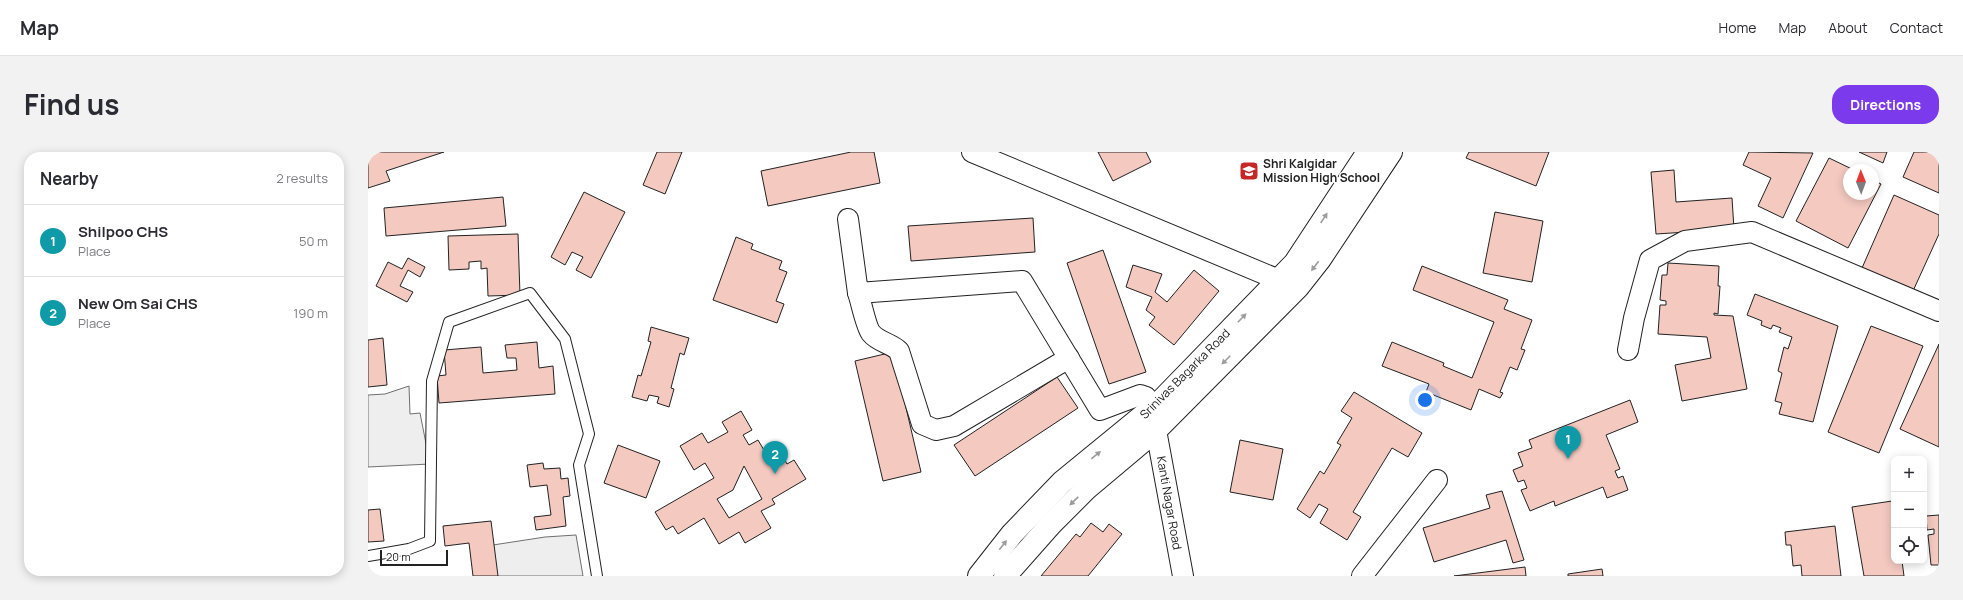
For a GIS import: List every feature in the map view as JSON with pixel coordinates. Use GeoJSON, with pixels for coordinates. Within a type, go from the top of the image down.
{"type":"FeatureCollection","features":[{"type":"Feature","properties":{"kind":"street"},"geometry":{"type":"LineString","coordinates":[[972,152],[1279,280]]}},
{"type":"Feature","properties":{"kind":"street","name":"Srinivas Bagarka Road"},"geometry":{"type":"LineString","coordinates":[[979,576],[1012,534],[1062,482],[1153,407],[1295,263],[1368,152]]}},
{"type":"Feature","properties":{"kind":"street","name":"Srinivas Bagarka Road"},"geometry":{"type":"LineString","coordinates":[[1005,576],[1051,524],[1087,488],[1156,430],[1298,287],[1320,259],[1391,152]]}},
{"type":"Feature","properties":{"kind":"street"},"geometry":{"type":"LineString","coordinates":[[848,219],[858,293],[870,332],[884,343],[895,347],[899,352],[922,424],[936,430],[954,426],[1069,358]]}},
{"type":"Feature","properties":{"kind":"street"},"geometry":{"type":"LineString","coordinates":[[1628,350],[1634,318],[1650,260],[1685,241],[1752,232],[1939,311]]}},
{"type":"Feature","properties":{"kind":"street"},"geometry":{"type":"LineString","coordinates":[[858,293],[1022,281],[1100,410],[1140,395],[1146,397],[1153,407]]}},
{"type":"Feature","properties":{"kind":"street","name":"Kanti Nagar Road"},"geometry":{"type":"LineString","coordinates":[[1156,430],[1183,576]]}},
{"type":"Feature","properties":{"kind":"street"},"geometry":{"type":"LineString","coordinates":[[1362,576],[1437,480]]}},
{"type":"Feature","properties":{"kind":"lane"},"geometry":{"type":"LineString","coordinates":[[368,556],[409,549],[430,541],[432,381],[450,322],[530,293],[565,339],[589,434],[579,465],[597,576]]}},
{"type":"Feature","properties":{"kind":"shaded area"},"geometry":{"type":"Polygon","coordinates":[[[409,386],[410,414],[420,413],[430,464],[368,467],[368,395],[385,394],[409,386]]]}},
{"type":"Feature","properties":{"kind":"shaded area"},"geometry":{"type":"Polygon","coordinates":[[[576,535],[583,576],[492,576],[493,545],[545,537],[576,535]]]}},
{"type":"Feature","properties":{"kind":"building"},"geometry":{"type":"Polygon","coordinates":[[[444,152],[386,171],[390,181],[368,188],[368,153],[444,152]]]}},
{"type":"Feature","properties":{"kind":"building"},"geometry":{"type":"Polygon","coordinates":[[[657,152],[682,152],[665,194],[643,185],[657,152]]]}},
{"type":"Feature","properties":{"kind":"building"},"geometry":{"type":"Polygon","coordinates":[[[851,152],[874,152],[880,183],[768,206],[761,171],[851,152]]]}},
{"type":"Feature","properties":{"kind":"building"},"geometry":{"type":"Polygon","coordinates":[[[1098,152],[1146,152],[1151,162],[1113,181],[1098,152]]]}},
{"type":"Feature","properties":{"kind":"building"},"geometry":{"type":"Polygon","coordinates":[[[1469,152],[1549,152],[1536,186],[1466,158],[1469,152]]]}},
{"type":"Feature","properties":{"kind":"building"},"geometry":{"type":"Polygon","coordinates":[[[1749,152],[1813,153],[1783,218],[1758,206],[1771,178],[1743,165],[1749,152]]]}},
{"type":"Feature","properties":{"kind":"building"},"geometry":{"type":"Polygon","coordinates":[[[1859,152],[1887,152],[1883,163],[1859,152]]]}},
{"type":"Feature","properties":{"kind":"building"},"geometry":{"type":"Polygon","coordinates":[[[1914,152],[1939,152],[1939,193],[1903,177],[1914,152]]]}},
{"type":"Feature","properties":{"kind":"building"},"geometry":{"type":"Polygon","coordinates":[[[1829,158],[1843,165],[1843,200],[1873,200],[1848,248],[1796,221],[1829,158]]]}},
{"type":"Feature","properties":{"kind":"building"},"geometry":{"type":"Polygon","coordinates":[[[1674,170],[1676,202],[1732,198],[1734,229],[1656,234],[1651,172],[1674,170]]]}},
{"type":"Feature","properties":{"kind":"building"},"geometry":{"type":"Polygon","coordinates":[[[584,192],[625,212],[591,278],[576,270],[583,257],[572,252],[565,265],[551,257],[584,192]]]}},
{"type":"Feature","properties":{"kind":"building"},"geometry":{"type":"Polygon","coordinates":[[[1894,195],[1939,215],[1939,234],[1913,291],[1862,268],[1894,195]]]}},
{"type":"Feature","properties":{"kind":"building"},"geometry":{"type":"Polygon","coordinates":[[[503,197],[506,226],[386,236],[384,208],[503,197]]]}},
{"type":"Feature","properties":{"kind":"building"},"geometry":{"type":"Polygon","coordinates":[[[1495,212],[1543,221],[1532,282],[1483,273],[1495,212]]]}},
{"type":"Feature","properties":{"kind":"building"},"geometry":{"type":"Polygon","coordinates":[[[1033,218],[1035,252],[911,261],[908,226],[1033,218]]]}},
{"type":"Feature","properties":{"kind":"building"},"geometry":{"type":"Polygon","coordinates":[[[518,234],[520,295],[488,296],[487,268],[481,269],[481,261],[469,262],[469,269],[449,270],[448,236],[518,234]]]}},
{"type":"Feature","properties":{"kind":"building"},"geometry":{"type":"Polygon","coordinates":[[[736,237],[753,244],[751,249],[782,261],[779,269],[787,272],[776,301],[784,304],[777,323],[713,300],[736,237]]]}},
{"type":"Feature","properties":{"kind":"building"},"geometry":{"type":"Polygon","coordinates":[[[1103,250],[1146,372],[1109,384],[1067,263],[1103,250]]]}},
{"type":"Feature","properties":{"kind":"building"},"geometry":{"type":"Polygon","coordinates":[[[408,258],[425,267],[420,277],[408,270],[400,286],[413,292],[407,302],[376,286],[388,262],[402,269],[408,258]]]}},
{"type":"Feature","properties":{"kind":"building"},"geometry":{"type":"Polygon","coordinates":[[[1668,263],[1719,266],[1718,286],[1720,286],[1718,314],[1714,313],[1714,315],[1733,316],[1747,389],[1682,401],[1675,365],[1711,358],[1707,337],[1658,334],[1660,305],[1666,305],[1666,301],[1660,300],[1662,275],[1667,275],[1668,263]]]}},
{"type":"Feature","properties":{"kind":"building"},"geometry":{"type":"Polygon","coordinates":[[[1133,265],[1162,274],[1155,292],[1167,302],[1194,270],[1219,291],[1174,345],[1149,325],[1155,317],[1146,310],[1152,297],[1126,287],[1133,265]]]}},
{"type":"Feature","properties":{"kind":"building"},"geometry":{"type":"Polygon","coordinates":[[[1422,266],[1508,300],[1504,309],[1532,320],[1521,349],[1525,350],[1517,370],[1510,367],[1500,392],[1503,393],[1500,398],[1479,389],[1471,410],[1426,392],[1429,384],[1382,366],[1392,342],[1444,363],[1443,366],[1472,378],[1494,322],[1413,290],[1422,266]]]}},
{"type":"Feature","properties":{"kind":"building"},"geometry":{"type":"Polygon","coordinates":[[[1755,294],[1838,326],[1813,422],[1779,414],[1782,403],[1775,401],[1782,373],[1778,371],[1784,347],[1788,349],[1792,337],[1779,332],[1781,328],[1773,325],[1771,329],[1761,325],[1762,321],[1747,315],[1755,294]]]}},
{"type":"Feature","properties":{"kind":"building"},"geometry":{"type":"Polygon","coordinates":[[[1871,326],[1923,346],[1879,453],[1828,432],[1871,326]]]}},
{"type":"Feature","properties":{"kind":"building"},"geometry":{"type":"Polygon","coordinates":[[[651,327],[689,338],[684,355],[680,353],[671,388],[674,389],[669,407],[657,403],[659,397],[649,395],[647,401],[632,397],[638,375],[641,376],[651,342],[648,341],[651,327]]]}},
{"type":"Feature","properties":{"kind":"building"},"geometry":{"type":"Polygon","coordinates":[[[383,338],[387,385],[368,387],[368,340],[383,338]]]}},
{"type":"Feature","properties":{"kind":"building"},"geometry":{"type":"Polygon","coordinates":[[[537,342],[539,368],[553,366],[555,394],[439,403],[437,376],[446,375],[444,350],[481,347],[483,373],[517,370],[516,358],[507,358],[505,345],[537,342]]]}},
{"type":"Feature","properties":{"kind":"building"},"geometry":{"type":"Polygon","coordinates":[[[1939,344],[1939,447],[1900,429],[1939,344]]]}},
{"type":"Feature","properties":{"kind":"building"},"geometry":{"type":"Polygon","coordinates":[[[893,352],[921,472],[883,481],[855,361],[893,352]]]}},
{"type":"Feature","properties":{"kind":"building"},"geometry":{"type":"Polygon","coordinates":[[[1057,377],[1078,408],[975,476],[954,445],[1057,377]]]}},
{"type":"Feature","properties":{"kind":"building"},"geometry":{"type":"Polygon","coordinates":[[[1354,392],[1422,433],[1408,457],[1392,448],[1353,512],[1361,517],[1347,540],[1320,523],[1328,509],[1319,504],[1310,518],[1297,509],[1320,471],[1324,474],[1341,445],[1337,443],[1352,418],[1341,411],[1354,392]]]}},
{"type":"Feature","properties":{"kind":"building"},"geometry":{"type":"Polygon","coordinates":[[[1630,400],[1638,422],[1606,435],[1620,469],[1615,471],[1618,478],[1623,476],[1628,490],[1607,498],[1603,487],[1555,506],[1554,501],[1530,511],[1521,490],[1527,488],[1524,480],[1518,482],[1513,470],[1523,466],[1518,453],[1532,448],[1529,440],[1630,400]]]}},
{"type":"Feature","properties":{"kind":"building"},"geometry":{"type":"Polygon","coordinates":[[[741,411],[752,430],[743,435],[749,445],[758,440],[771,462],[782,455],[787,464],[794,460],[806,479],[772,499],[775,504],[761,511],[771,528],[745,543],[739,532],[719,544],[704,518],[678,534],[673,526],[666,530],[655,512],[714,478],[705,463],[694,470],[680,446],[702,433],[708,443],[728,432],[722,422],[741,411]],[[744,466],[733,490],[717,499],[729,518],[762,499],[744,466]]]}},
{"type":"Feature","properties":{"kind":"building"},"geometry":{"type":"Polygon","coordinates":[[[1240,440],[1283,449],[1273,500],[1230,492],[1240,440]]]}},
{"type":"Feature","properties":{"kind":"building"},"geometry":{"type":"Polygon","coordinates":[[[618,445],[660,461],[646,498],[604,483],[618,445]]]}},
{"type":"Feature","properties":{"kind":"building"},"geometry":{"type":"Polygon","coordinates":[[[543,463],[544,469],[560,468],[561,479],[568,478],[570,496],[563,497],[566,526],[536,530],[534,517],[551,515],[547,485],[530,487],[527,465],[543,463]]]}},
{"type":"Feature","properties":{"kind":"building"},"geometry":{"type":"Polygon","coordinates":[[[1502,491],[1524,560],[1513,563],[1506,540],[1434,562],[1423,528],[1490,508],[1486,495],[1502,491]]]}},
{"type":"Feature","properties":{"kind":"building"},"geometry":{"type":"Polygon","coordinates":[[[1891,501],[1891,564],[1902,564],[1904,576],[1864,576],[1852,507],[1891,501]]]}},
{"type":"Feature","properties":{"kind":"building"},"geometry":{"type":"Polygon","coordinates":[[[380,509],[384,541],[368,542],[368,510],[380,509]]]}},
{"type":"Feature","properties":{"kind":"building"},"geometry":{"type":"Polygon","coordinates":[[[1939,515],[1939,565],[1931,565],[1928,535],[1934,534],[1934,529],[1927,530],[1927,516],[1939,515]]]}},
{"type":"Feature","properties":{"kind":"building"},"geometry":{"type":"Polygon","coordinates":[[[491,521],[498,576],[473,576],[469,543],[445,546],[443,526],[491,521]]]}},
{"type":"Feature","properties":{"kind":"building"},"geometry":{"type":"Polygon","coordinates":[[[1091,523],[1103,532],[1109,524],[1122,534],[1088,576],[1041,576],[1076,534],[1080,537],[1091,523]]]}},
{"type":"Feature","properties":{"kind":"building"},"geometry":{"type":"Polygon","coordinates":[[[1835,526],[1841,576],[1802,576],[1801,565],[1793,566],[1791,545],[1786,545],[1785,532],[1835,526]]]}},
{"type":"Feature","properties":{"kind":"building"},"geometry":{"type":"Polygon","coordinates":[[[1525,567],[1526,576],[1454,576],[1525,567]]]}},
{"type":"Feature","properties":{"kind":"building"},"geometry":{"type":"Polygon","coordinates":[[[1602,569],[1603,576],[1568,576],[1568,574],[1602,569]]]}},
{"type":"Feature","properties":{"kind":"place","name":"Shri Kalgidar Mission High School"},"geometry":{"type":"Point","coordinates":[1249,171]}},
{"type":"Feature","properties":{"kind":"place","name":"Shilpoo CHS"},"geometry":{"type":"Point","coordinates":[1568,459]}},
{"type":"Feature","properties":{"kind":"place","name":"New Om Sai CHS"},"geometry":{"type":"Point","coordinates":[775,474]}}]}
